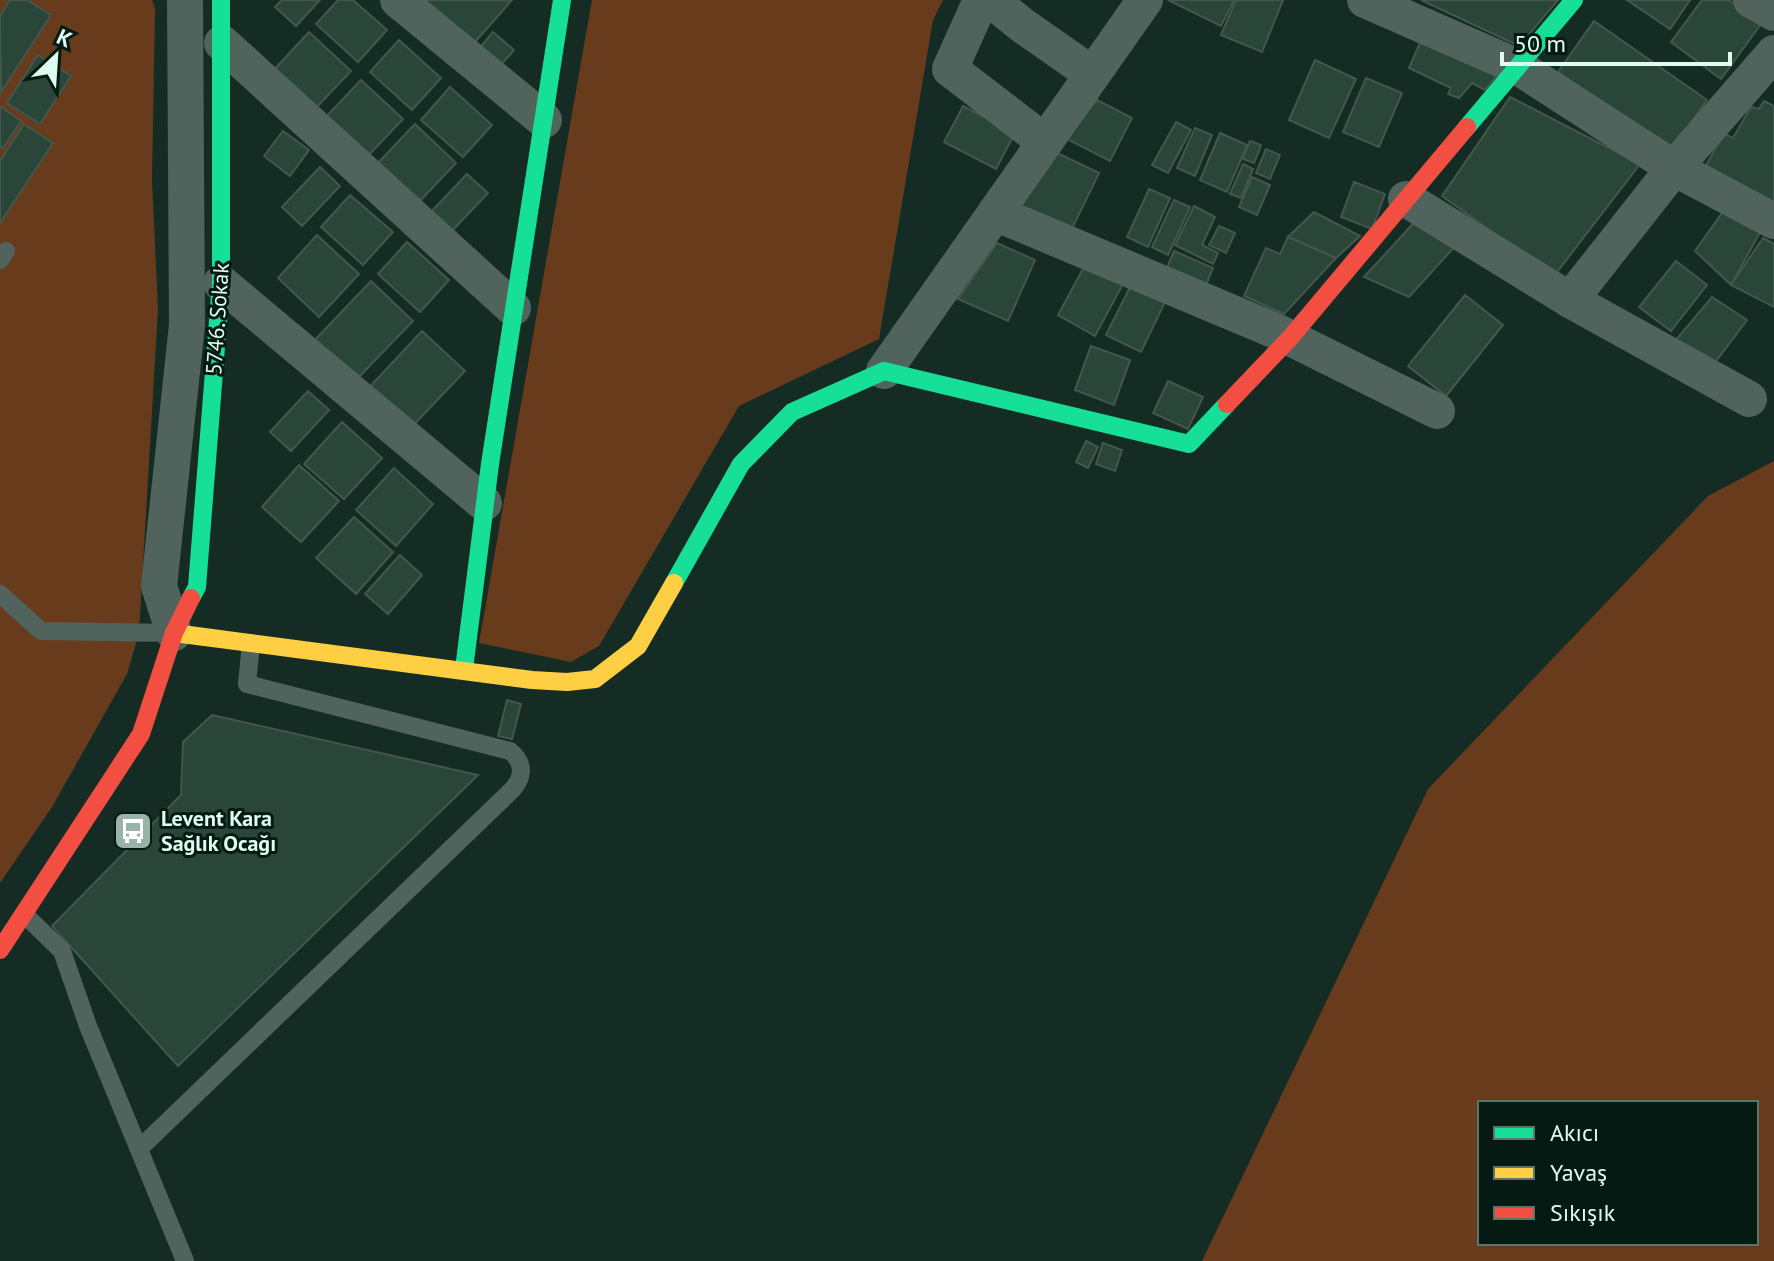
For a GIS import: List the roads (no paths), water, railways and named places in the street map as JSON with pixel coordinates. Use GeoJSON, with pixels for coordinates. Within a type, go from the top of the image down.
{"type":"FeatureCollection","features":[{"type":"Feature","properties":{"kind":"street","name":"5746. Sokak"},"geometry":{"type":"LineString","coordinates":[[174,633],[159,586],[187,325],[185,0]]}},
{"type":"Feature","properties":{"kind":"street","name":"5746. Sokak"},"geometry":{"type":"LineString","coordinates":[[0,950],[141,734],[174,633],[197,587],[221,283],[221,0]]}},
{"type":"Feature","properties":{"kind":"street"},"geometry":{"type":"LineString","coordinates":[[398,0],[544,120]]}},
{"type":"Feature","properties":{"kind":"street"},"geometry":{"type":"LineString","coordinates":[[464,669],[484,503],[562,0]]}},
{"type":"Feature","properties":{"kind":"street"},"geometry":{"type":"LineString","coordinates":[[981,0],[950,69],[1045,142]]}},
{"type":"Feature","properties":{"kind":"street"},"geometry":{"type":"LineString","coordinates":[[991,0],[1092,74]]}},
{"type":"Feature","properties":{"kind":"street"},"geometry":{"type":"LineString","coordinates":[[174,633],[532,680],[567,682],[595,679],[638,646],[741,464],[792,412],[884,371],[1145,0]]}},
{"type":"Feature","properties":{"kind":"street"},"geometry":{"type":"LineString","coordinates":[[1365,0],[1518,67],[1674,168],[1774,221]]}},
{"type":"Feature","properties":{"kind":"street"},"geometry":{"type":"LineString","coordinates":[[884,371],[1189,444],[1290,338],[1574,0]]}},
{"type":"Feature","properties":{"kind":"street"},"geometry":{"type":"LineString","coordinates":[[1751,0],[1774,13]]}},
{"type":"Feature","properties":{"kind":"street"},"geometry":{"type":"LineString","coordinates":[[222,43],[513,308]]}},
{"type":"Feature","properties":{"kind":"street"},"geometry":{"type":"LineString","coordinates":[[1570,300],[1674,168],[1774,53]]}},
{"type":"Feature","properties":{"kind":"street"},"geometry":{"type":"LineString","coordinates":[[1406,199],[1570,300],[1749,399]]}},
{"type":"Feature","properties":{"kind":"street"},"geometry":{"type":"LineString","coordinates":[[995,213],[1290,338],[1437,411]]}},
{"type":"Feature","properties":{"kind":"street"},"geometry":{"type":"LineString","coordinates":[[221,283],[484,503]]}},
{"type":"Feature","properties":{"kind":"lane"},"geometry":{"type":"LineString","coordinates":[[0,594],[41,631],[174,633]]}},
{"type":"Feature","properties":{"kind":"lane"},"geometry":{"type":"LineString","coordinates":[[139,1149],[513,789],[522,773],[517,757],[510,751],[247,684],[251,643]]}},
{"type":"Feature","properties":{"kind":"lane"},"geometry":{"type":"LineString","coordinates":[[24,914],[62,951],[88,1026],[185,1261]]}},
{"type":"Feature","properties":{"kind":"place","name":"Levent Kara Sağlık Ocağı"},"geometry":{"type":"Point","coordinates":[133,831]}}]}
